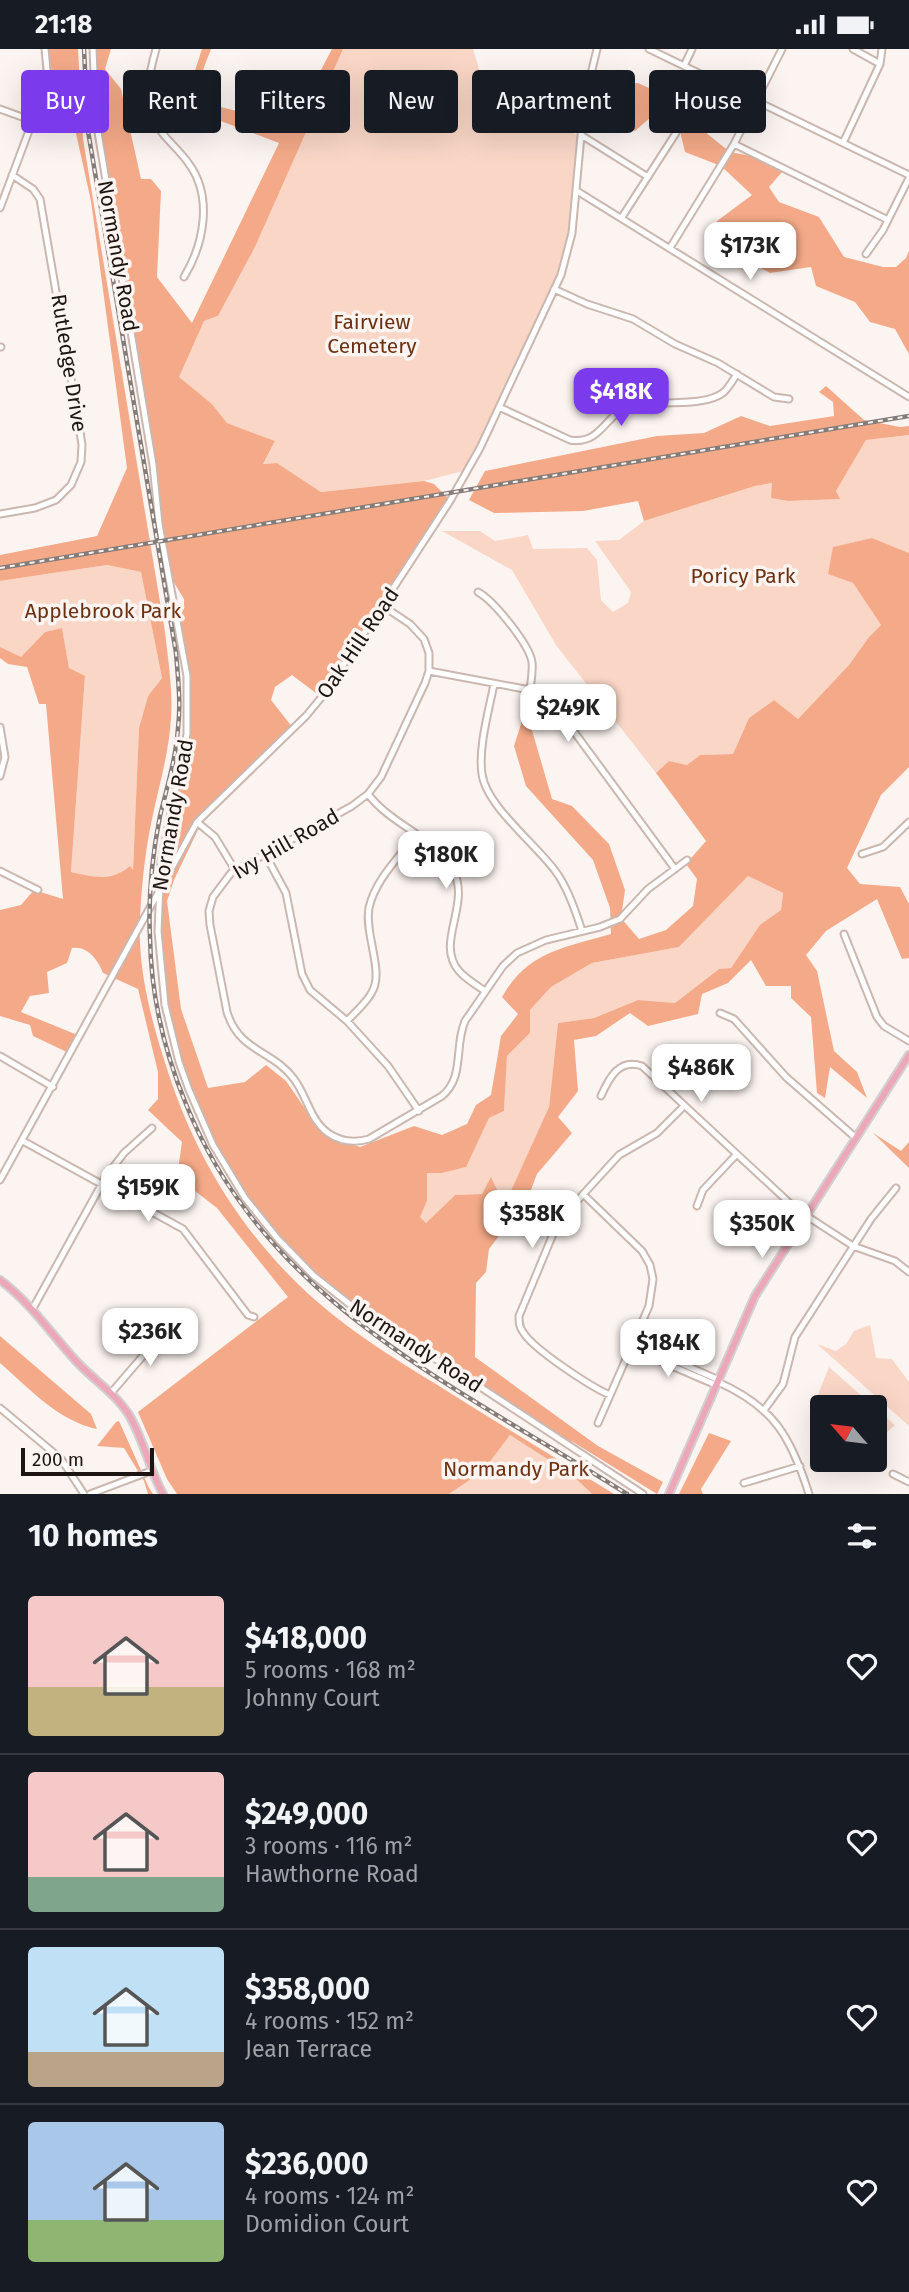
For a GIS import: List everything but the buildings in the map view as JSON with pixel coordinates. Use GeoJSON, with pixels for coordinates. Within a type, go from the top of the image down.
{"type":"FeatureCollection","features":[{"type":"Feature","properties":{"kind":"main road"},"geometry":{"type":"LineString","coordinates":[[669,1494],[755,1296],[909,1055]]}},
{"type":"Feature","properties":{"kind":"main road"},"geometry":{"type":"LineString","coordinates":[[0,1280],[32,1310],[77,1362],[111,1393],[132,1421],[163,1494]]}},
{"type":"Feature","properties":{"kind":"street"},"geometry":{"type":"LineString","coordinates":[[44,49],[47,70]]}},
{"type":"Feature","properties":{"kind":"street","name":"Normandy Road"},"geometry":{"type":"LineString","coordinates":[[93,49],[95,110],[103,169],[153,465],[159,524],[187,676],[187,734],[165,836],[159,893],[161,975],[165,1005],[179,1062],[200,1117],[229,1173],[264,1223],[302,1264],[367,1318],[459,1373],[643,1494]]}},
{"type":"Feature","properties":{"kind":"street"},"geometry":{"type":"LineString","coordinates":[[156,49],[147,86],[152,114],[167,141],[193,171],[200,185],[204,207],[197,250],[184,277]]}},
{"type":"Feature","properties":{"kind":"street","name":"Oak Hill Road"},"geometry":{"type":"LineString","coordinates":[[0,1180],[197,822],[315,705],[435,527],[480,448],[554,289],[570,246],[587,86],[597,49]]}},
{"type":"Feature","properties":{"kind":"street"},"geometry":{"type":"LineString","coordinates":[[649,49],[694,70]]}},
{"type":"Feature","properties":{"kind":"street"},"geometry":{"type":"LineString","coordinates":[[684,65],[692,49]]}},
{"type":"Feature","properties":{"kind":"street"},"geometry":{"type":"LineString","coordinates":[[766,81],[782,49]]}},
{"type":"Feature","properties":{"kind":"street"},"geometry":{"type":"LineString","coordinates":[[853,49],[880,64]]}},
{"type":"Feature","properties":{"kind":"street"},"geometry":{"type":"LineString","coordinates":[[843,143],[880,64],[882,49]]}},
{"type":"Feature","properties":{"kind":"street"},"geometry":{"type":"LineString","coordinates":[[766,106],[909,176],[888,220],[866,254]]}},
{"type":"Feature","properties":{"kind":"street"},"geometry":{"type":"LineString","coordinates":[[0,109],[21,117]]}},
{"type":"Feature","properties":{"kind":"street"},"geometry":{"type":"LineString","coordinates":[[0,207],[28,133]]}},
{"type":"Feature","properties":{"kind":"street"},"geometry":{"type":"LineString","coordinates":[[622,217],[675,133]]}},
{"type":"Feature","properties":{"kind":"street"},"geometry":{"type":"LineString","coordinates":[[670,248],[740,133]]}},
{"type":"Feature","properties":{"kind":"street"},"geometry":{"type":"LineString","coordinates":[[581,135],[648,177]]}},
{"type":"Feature","properties":{"kind":"street"},"geometry":{"type":"LineString","coordinates":[[734,144],[888,220]]}},
{"type":"Feature","properties":{"kind":"street","name":"Rutledge Drive"},"geometry":{"type":"LineString","coordinates":[[0,513],[56,500],[75,480],[82,454],[40,199],[33,189],[12,175]]}},
{"type":"Feature","properties":{"kind":"street"},"geometry":{"type":"LineString","coordinates":[[577,191],[909,397]]}},
{"type":"Feature","properties":{"kind":"street"},"geometry":{"type":"LineString","coordinates":[[554,289],[587,304],[633,319],[675,344],[718,363],[774,397],[789,399]]}},
{"type":"Feature","properties":{"kind":"street"},"geometry":{"type":"LineString","coordinates":[[499,407],[570,440],[580,441],[596,435],[626,406],[671,404],[715,397],[724,392],[737,374]]}},
{"type":"Feature","properties":{"kind":"street"},"geometry":{"type":"LineString","coordinates":[[478,592],[492,602],[529,654],[532,668],[530,690]]}},
{"type":"Feature","properties":{"kind":"street"},"geometry":{"type":"LineString","coordinates":[[383,606],[410,624],[424,639],[429,653],[429,671],[530,690],[544,694],[554,703],[675,869]]}},
{"type":"Feature","properties":{"kind":"street","name":"Ivy Hill Road"},"geometry":{"type":"LineString","coordinates":[[429,671],[384,771],[368,794],[352,806],[235,870],[216,891],[210,905],[209,918],[227,1012],[239,1036],[290,1074],[318,1124],[337,1138],[358,1142],[369,1139],[442,1096],[453,1085],[458,1070],[462,1028],[503,966],[527,947],[620,919],[648,889],[687,860]]}},
{"type":"Feature","properties":{"kind":"street"},"geometry":{"type":"LineString","coordinates":[[494,684],[481,757],[485,786],[493,800],[556,872],[582,931]]}},
{"type":"Feature","properties":{"kind":"street"},"geometry":{"type":"LineString","coordinates":[[0,727],[5,757],[0,776]]}},
{"type":"Feature","properties":{"kind":"street"},"geometry":{"type":"LineString","coordinates":[[368,794],[391,817],[443,856],[455,873],[460,897],[451,938],[452,958],[461,973],[485,991]]}},
{"type":"Feature","properties":{"kind":"street"},"geometry":{"type":"LineString","coordinates":[[197,822],[215,837],[235,870]]}},
{"type":"Feature","properties":{"kind":"street"},"geometry":{"type":"LineString","coordinates":[[862,854],[883,847],[909,822]]}},
{"type":"Feature","properties":{"kind":"street"},"geometry":{"type":"LineString","coordinates":[[346,1021],[371,996],[376,986],[377,974],[368,917],[374,893],[416,835]]}},
{"type":"Feature","properties":{"kind":"street"},"geometry":{"type":"LineString","coordinates":[[265,854],[286,894],[305,981],[315,996],[346,1021],[397,1076],[419,1111]]}},
{"type":"Feature","properties":{"kind":"street"},"geometry":{"type":"LineString","coordinates":[[0,871],[38,890]]}},
{"type":"Feature","properties":{"kind":"street"},"geometry":{"type":"LineString","coordinates":[[844,934],[877,1017],[884,1026],[909,1041]]}},
{"type":"Feature","properties":{"kind":"street"},"geometry":{"type":"LineString","coordinates":[[720,1013],[734,1019],[786,1077],[856,1138]]}},
{"type":"Feature","properties":{"kind":"street"},"geometry":{"type":"LineString","coordinates":[[0,1056],[53,1087]]}},
{"type":"Feature","properties":{"kind":"street"},"geometry":{"type":"LineString","coordinates":[[601,1095],[618,1068],[634,1064],[645,1069],[736,1155],[806,1216],[853,1246],[891,1259],[909,1272]]}},
{"type":"Feature","properties":{"kind":"street"},"geometry":{"type":"LineString","coordinates":[[610,1395],[590,1386],[527,1338],[519,1323],[521,1309],[556,1227],[619,1155],[657,1133],[684,1106]]}},
{"type":"Feature","properties":{"kind":"street"},"geometry":{"type":"LineString","coordinates":[[32,1310],[102,1184],[124,1153],[152,1128]]}},
{"type":"Feature","properties":{"kind":"street"},"geometry":{"type":"LineString","coordinates":[[23,1141],[183,1229],[248,1315],[254,1317]]}},
{"type":"Feature","properties":{"kind":"street"},"geometry":{"type":"LineString","coordinates":[[697,1206],[703,1190],[736,1155]]}},
{"type":"Feature","properties":{"kind":"street"},"geometry":{"type":"LineString","coordinates":[[764,1410],[783,1384],[795,1337],[876,1212],[896,1188]]}},
{"type":"Feature","properties":{"kind":"street"},"geometry":{"type":"LineString","coordinates":[[583,1194],[638,1245],[650,1265],[653,1282],[652,1296],[598,1423]]}},
{"type":"Feature","properties":{"kind":"street"},"geometry":{"type":"LineString","coordinates":[[111,1393],[154,1343],[158,1328]]}},
{"type":"Feature","properties":{"kind":"street"},"geometry":{"type":"LineString","coordinates":[[632,1345],[718,1382],[746,1396],[764,1410],[786,1436],[809,1494]]}},
{"type":"Feature","properties":{"kind":"street"},"geometry":{"type":"LineString","coordinates":[[0,1408],[61,1459],[84,1494]]}},
{"type":"Feature","properties":{"kind":"street"},"geometry":{"type":"LineString","coordinates":[[744,1483],[800,1466]]}},
{"type":"Feature","properties":{"kind":"street"},"geometry":{"type":"LineString","coordinates":[[90,1494],[151,1471]]}},
{"type":"Feature","properties":{"kind":"street"},"geometry":{"type":"LineString","coordinates":[[893,1474],[909,1482]]}},
{"type":"Feature","properties":{"kind":"green space","name":"Fairview Cemetery"},"geometry":{"type":"Polygon","coordinates":[[[343,49],[473,49],[479,70],[472,70],[472,133],[574,133],[580,137],[571,244],[467,470],[424,481],[321,492],[277,463],[263,464],[275,441],[227,423],[212,404],[178,377],[204,321],[218,316],[255,247],[306,133],[350,133],[350,70],[334,70],[343,49]]]}},
{"type":"Feature","properties":{"kind":"green space","name":"Poricy Park"},"geometry":{"type":"Polygon","coordinates":[[[909,435],[909,553],[872,538],[834,547],[828,574],[853,583],[881,625],[849,665],[798,719],[774,700],[749,718],[733,754],[700,755],[687,765],[669,761],[656,773],[556,645],[512,570],[442,531],[480,531],[495,541],[528,535],[533,549],[587,548],[597,560],[601,600],[613,612],[628,603],[631,592],[595,541],[619,540],[644,521],[755,486],[773,483],[772,498],[788,501],[839,499],[836,491],[866,440],[909,435]]]}},
{"type":"Feature","properties":{"kind":"green space","name":"Applebrook Park"},"geometry":{"type":"Polygon","coordinates":[[[107,565],[141,572],[162,678],[148,696],[139,728],[133,871],[96,878],[71,872],[85,677],[69,668],[62,628],[45,632],[21,658],[0,647],[0,581],[107,565]]]}},
{"type":"Feature","properties":{"kind":"green space"},"geometry":{"type":"Polygon","coordinates":[[[748,876],[783,893],[781,910],[760,926],[731,968],[719,969],[675,1003],[638,1000],[594,1018],[558,1023],[549,1107],[510,1194],[499,1194],[491,1178],[482,1194],[455,1195],[426,1223],[420,1217],[427,1201],[427,1172],[442,1173],[465,1167],[489,1118],[504,1111],[507,1056],[530,1033],[530,1010],[551,987],[592,963],[679,947],[748,876]]]}},
{"type":"Feature","properties":{"kind":"green space"},"geometry":{"type":"Polygon","coordinates":[[[870,1325],[876,1358],[892,1359],[909,1382],[909,1426],[887,1406],[887,1395],[874,1395],[817,1344],[836,1351],[846,1344],[854,1331],[870,1325]]]}},
{"type":"Feature","properties":{"kind":"green space"},"geometry":{"type":"Polygon","coordinates":[[[829,1367],[860,1395],[818,1395],[829,1367]]]}},
{"type":"Feature","properties":{"kind":"green space"},"geometry":{"type":"Polygon","coordinates":[[[887,1418],[895,1425],[887,1432],[887,1418]]]}},
{"type":"Feature","properties":{"kind":"green space","name":"Normandy Park"},"geometry":{"type":"Polygon","coordinates":[[[510,1435],[572,1475],[592,1494],[449,1494],[483,1471],[510,1435]]]}},
{"type":"Feature","properties":{"kind":"shaded area"},"geometry":{"type":"Polygon","coordinates":[[[48,49],[78,49],[79,70],[52,70],[48,49]]]}},
{"type":"Feature","properties":{"kind":"shaded area"},"geometry":{"type":"Polygon","coordinates":[[[95,49],[111,49],[105,69],[96,70],[95,49]]]}},
{"type":"Feature","properties":{"kind":"shaded area"},"geometry":{"type":"Polygon","coordinates":[[[202,49],[211,49],[204,70],[195,70],[202,49]]]}},
{"type":"Feature","properties":{"kind":"shaded area"},"geometry":{"type":"Polygon","coordinates":[[[332,49],[343,49],[334,70],[321,70],[332,49]]]}},
{"type":"Feature","properties":{"kind":"shaded area"},"geometry":{"type":"Polygon","coordinates":[[[109,74],[121,89],[123,133],[131,133],[141,179],[151,179],[161,191],[157,277],[192,323],[279,143],[252,133],[306,133],[255,247],[218,316],[204,321],[179,377],[212,404],[227,423],[275,441],[263,464],[277,463],[321,492],[424,481],[434,484],[450,500],[321,697],[292,675],[275,687],[271,700],[293,728],[207,811],[174,880],[167,901],[181,1009],[208,1088],[245,1082],[266,1065],[286,1081],[322,1133],[360,1147],[414,1126],[442,1135],[467,1124],[476,1105],[491,1095],[501,1036],[518,1014],[502,997],[512,982],[523,970],[549,953],[611,934],[610,908],[593,860],[526,786],[514,746],[522,721],[529,720],[552,799],[572,806],[609,844],[625,890],[621,918],[639,939],[666,930],[693,906],[697,879],[686,864],[706,841],[656,773],[669,761],[687,765],[700,755],[733,754],[749,718],[774,700],[798,719],[849,665],[881,625],[853,583],[828,574],[833,547],[872,538],[909,553],[909,767],[881,795],[847,868],[860,884],[900,887],[909,904],[909,958],[902,959],[877,899],[826,931],[806,955],[817,971],[834,1051],[857,1072],[867,1098],[830,1067],[825,1098],[817,1093],[811,1017],[791,998],[791,986],[766,986],[751,960],[728,983],[702,994],[698,1014],[648,1026],[630,1013],[596,1036],[574,1040],[578,1091],[558,1117],[572,1133],[537,1174],[517,1226],[505,1228],[489,1249],[486,1272],[476,1283],[475,1357],[598,1446],[663,1482],[657,1494],[564,1439],[352,1304],[301,1259],[266,1219],[234,1175],[208,1129],[187,1080],[171,1029],[162,976],[159,922],[161,886],[185,759],[190,716],[189,683],[180,617],[184,599],[173,581],[162,527],[100,133],[109,133],[109,74]],[[748,876],[679,947],[592,963],[551,987],[530,1010],[530,1033],[507,1056],[504,1111],[489,1118],[466,1167],[442,1173],[427,1173],[427,1201],[420,1217],[426,1223],[455,1195],[482,1194],[491,1177],[499,1194],[510,1193],[549,1107],[558,1023],[594,1018],[638,1000],[675,1003],[719,969],[731,968],[760,925],[781,910],[783,893],[748,876]]]}},
{"type":"Feature","properties":{"kind":"shaded area"},"geometry":{"type":"Polygon","coordinates":[[[635,83],[649,88],[649,119],[635,131],[635,83]]]}},
{"type":"Feature","properties":{"kind":"shaded area"},"geometry":{"type":"Polygon","coordinates":[[[221,107],[235,111],[235,126],[221,121],[221,107]]]}},
{"type":"Feature","properties":{"kind":"shaded area"},"geometry":{"type":"Polygon","coordinates":[[[76,133],[83,133],[165,632],[171,685],[171,718],[166,758],[146,852],[140,943],[150,1010],[180,1104],[205,1161],[238,1213],[277,1262],[315,1300],[384,1351],[614,1494],[592,1494],[572,1475],[510,1435],[483,1471],[449,1494],[177,1494],[167,1479],[138,1412],[288,1297],[217,1208],[177,1177],[182,1142],[148,1110],[158,1099],[158,1072],[138,989],[103,973],[88,952],[72,948],[67,963],[47,972],[49,993],[30,996],[21,1012],[80,1036],[71,1054],[33,1036],[30,1025],[0,1016],[0,910],[21,905],[34,890],[63,899],[46,704],[39,704],[27,667],[8,664],[0,658],[0,647],[21,657],[45,632],[62,628],[69,668],[85,676],[71,872],[102,877],[116,874],[130,866],[133,870],[139,728],[148,696],[162,678],[141,572],[107,565],[0,581],[0,555],[97,536],[127,468],[91,201],[76,133]]]}},
{"type":"Feature","properties":{"kind":"shaded area"},"geometry":{"type":"Polygon","coordinates":[[[680,133],[706,133],[730,152],[751,156],[783,171],[769,187],[779,202],[819,217],[844,257],[883,267],[896,267],[909,251],[909,354],[895,329],[870,322],[855,302],[816,286],[811,267],[770,273],[718,245],[712,236],[717,221],[752,195],[721,166],[685,152],[680,133]]]}},
{"type":"Feature","properties":{"kind":"shaded area"},"geometry":{"type":"Polygon","coordinates":[[[826,386],[864,420],[900,427],[909,426],[909,435],[866,440],[836,491],[840,499],[788,501],[771,498],[772,483],[644,521],[638,501],[583,511],[494,513],[469,500],[485,471],[657,436],[704,433],[741,416],[770,426],[834,416],[833,402],[819,392],[826,386]]]}},
{"type":"Feature","properties":{"kind":"shaded area"},"geometry":{"type":"Polygon","coordinates":[[[873,1133],[901,1151],[909,1142],[909,1168],[873,1133]]]}},
{"type":"Feature","properties":{"kind":"shaded area"},"geometry":{"type":"Polygon","coordinates":[[[0,1336],[91,1414],[97,1429],[69,1419],[57,1411],[0,1363],[0,1336]]]}},
{"type":"Feature","properties":{"kind":"shaded area"},"geometry":{"type":"Polygon","coordinates":[[[119,1421],[153,1494],[148,1494],[144,1481],[124,1448],[97,1446],[119,1421]]]}},
{"type":"Feature","properties":{"kind":"shaded area"},"geometry":{"type":"Polygon","coordinates":[[[709,1433],[731,1441],[701,1489],[703,1494],[679,1494],[709,1433]]]}},
{"type":"Feature","properties":{"kind":"railway"},"geometry":{"type":"LineString","coordinates":[[84,49],[88,131],[176,653],[179,719],[155,846],[150,923],[156,1002],[178,1084],[221,1173],[264,1233],[316,1286],[373,1333],[434,1376],[627,1494]]}},
{"type":"Feature","properties":{"kind":"railway"},"geometry":{"type":"LineString","coordinates":[[0,568],[909,416]]}}]}
